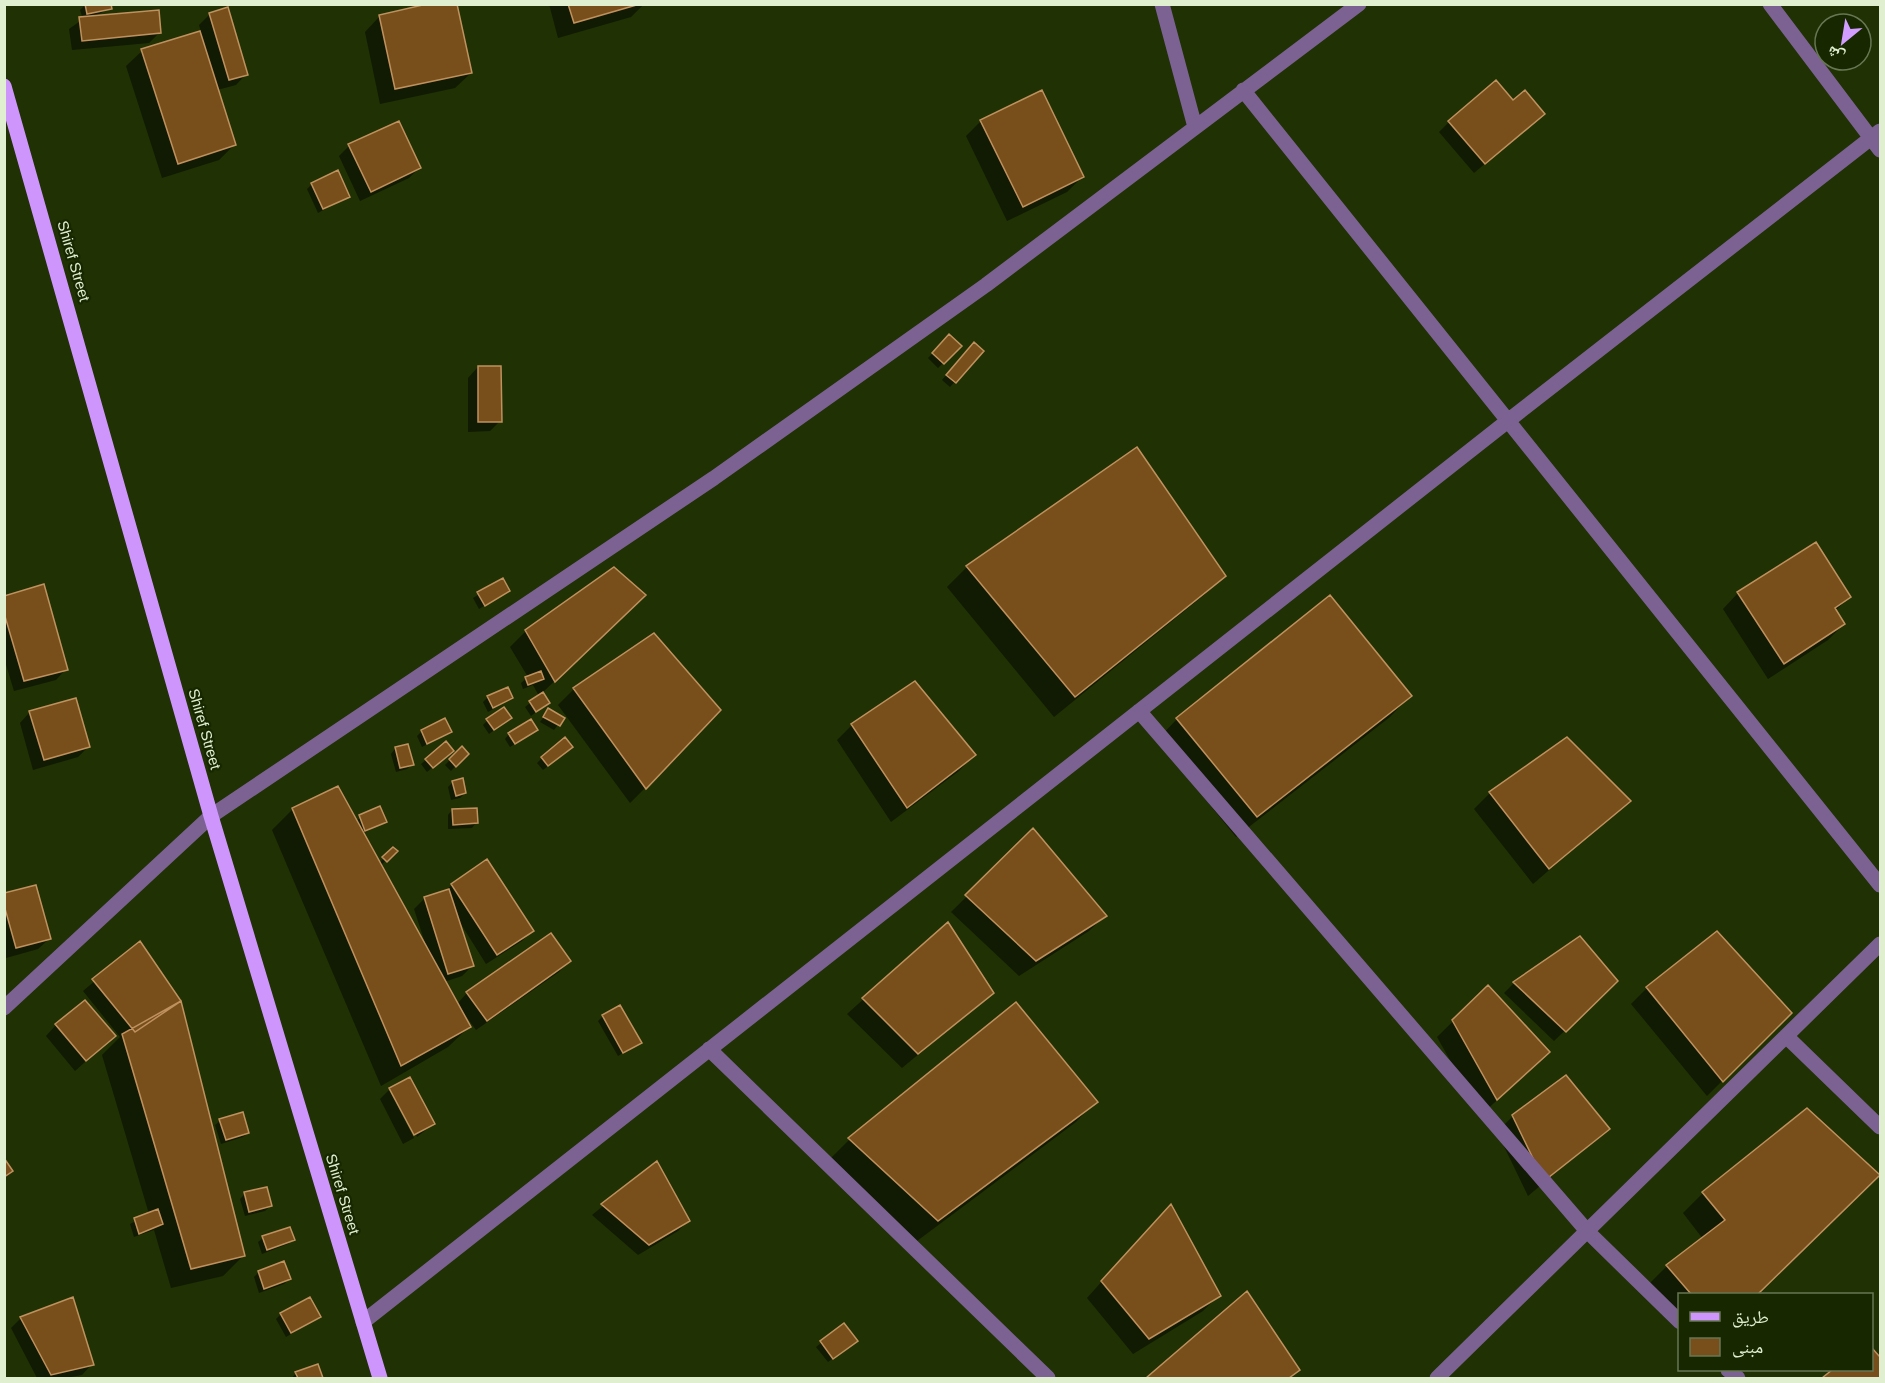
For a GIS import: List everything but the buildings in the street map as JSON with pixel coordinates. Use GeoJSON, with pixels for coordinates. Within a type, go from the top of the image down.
{"type":"FeatureCollection","features":[{"type":"Feature","properties":{"kind":"main road","name":"Shiref Street"},"geometry":{"type":"LineString","coordinates":[[4,86],[211,816],[380,1378]]}},
{"type":"Feature","properties":{"kind":"street"},"geometry":{"type":"LineString","coordinates":[[1162,4],[1195,127]]}},
{"type":"Feature","properties":{"kind":"street"},"geometry":{"type":"LineString","coordinates":[[4,1008],[211,816],[714,478],[986,285],[1359,4]]}},
{"type":"Feature","properties":{"kind":"street"},"geometry":{"type":"LineString","coordinates":[[363,1322],[1509,420],[1877,140],[1770,4]]}},
{"type":"Feature","properties":{"kind":"street"},"geometry":{"type":"LineString","coordinates":[[1243,90],[1881,885]]}},
{"type":"Feature","properties":{"kind":"street"},"geometry":{"type":"LineString","coordinates":[[1139,711],[1587,1231],[1678,1320]]}},
{"type":"Feature","properties":{"kind":"street"},"geometry":{"type":"LineString","coordinates":[[1437,1378],[1881,944]]}},
{"type":"Feature","properties":{"kind":"street"},"geometry":{"type":"LineString","coordinates":[[1786,1036],[1881,1127]]}},
{"type":"Feature","properties":{"kind":"street"},"geometry":{"type":"LineString","coordinates":[[709,1049],[1048,1378]]}}]}
